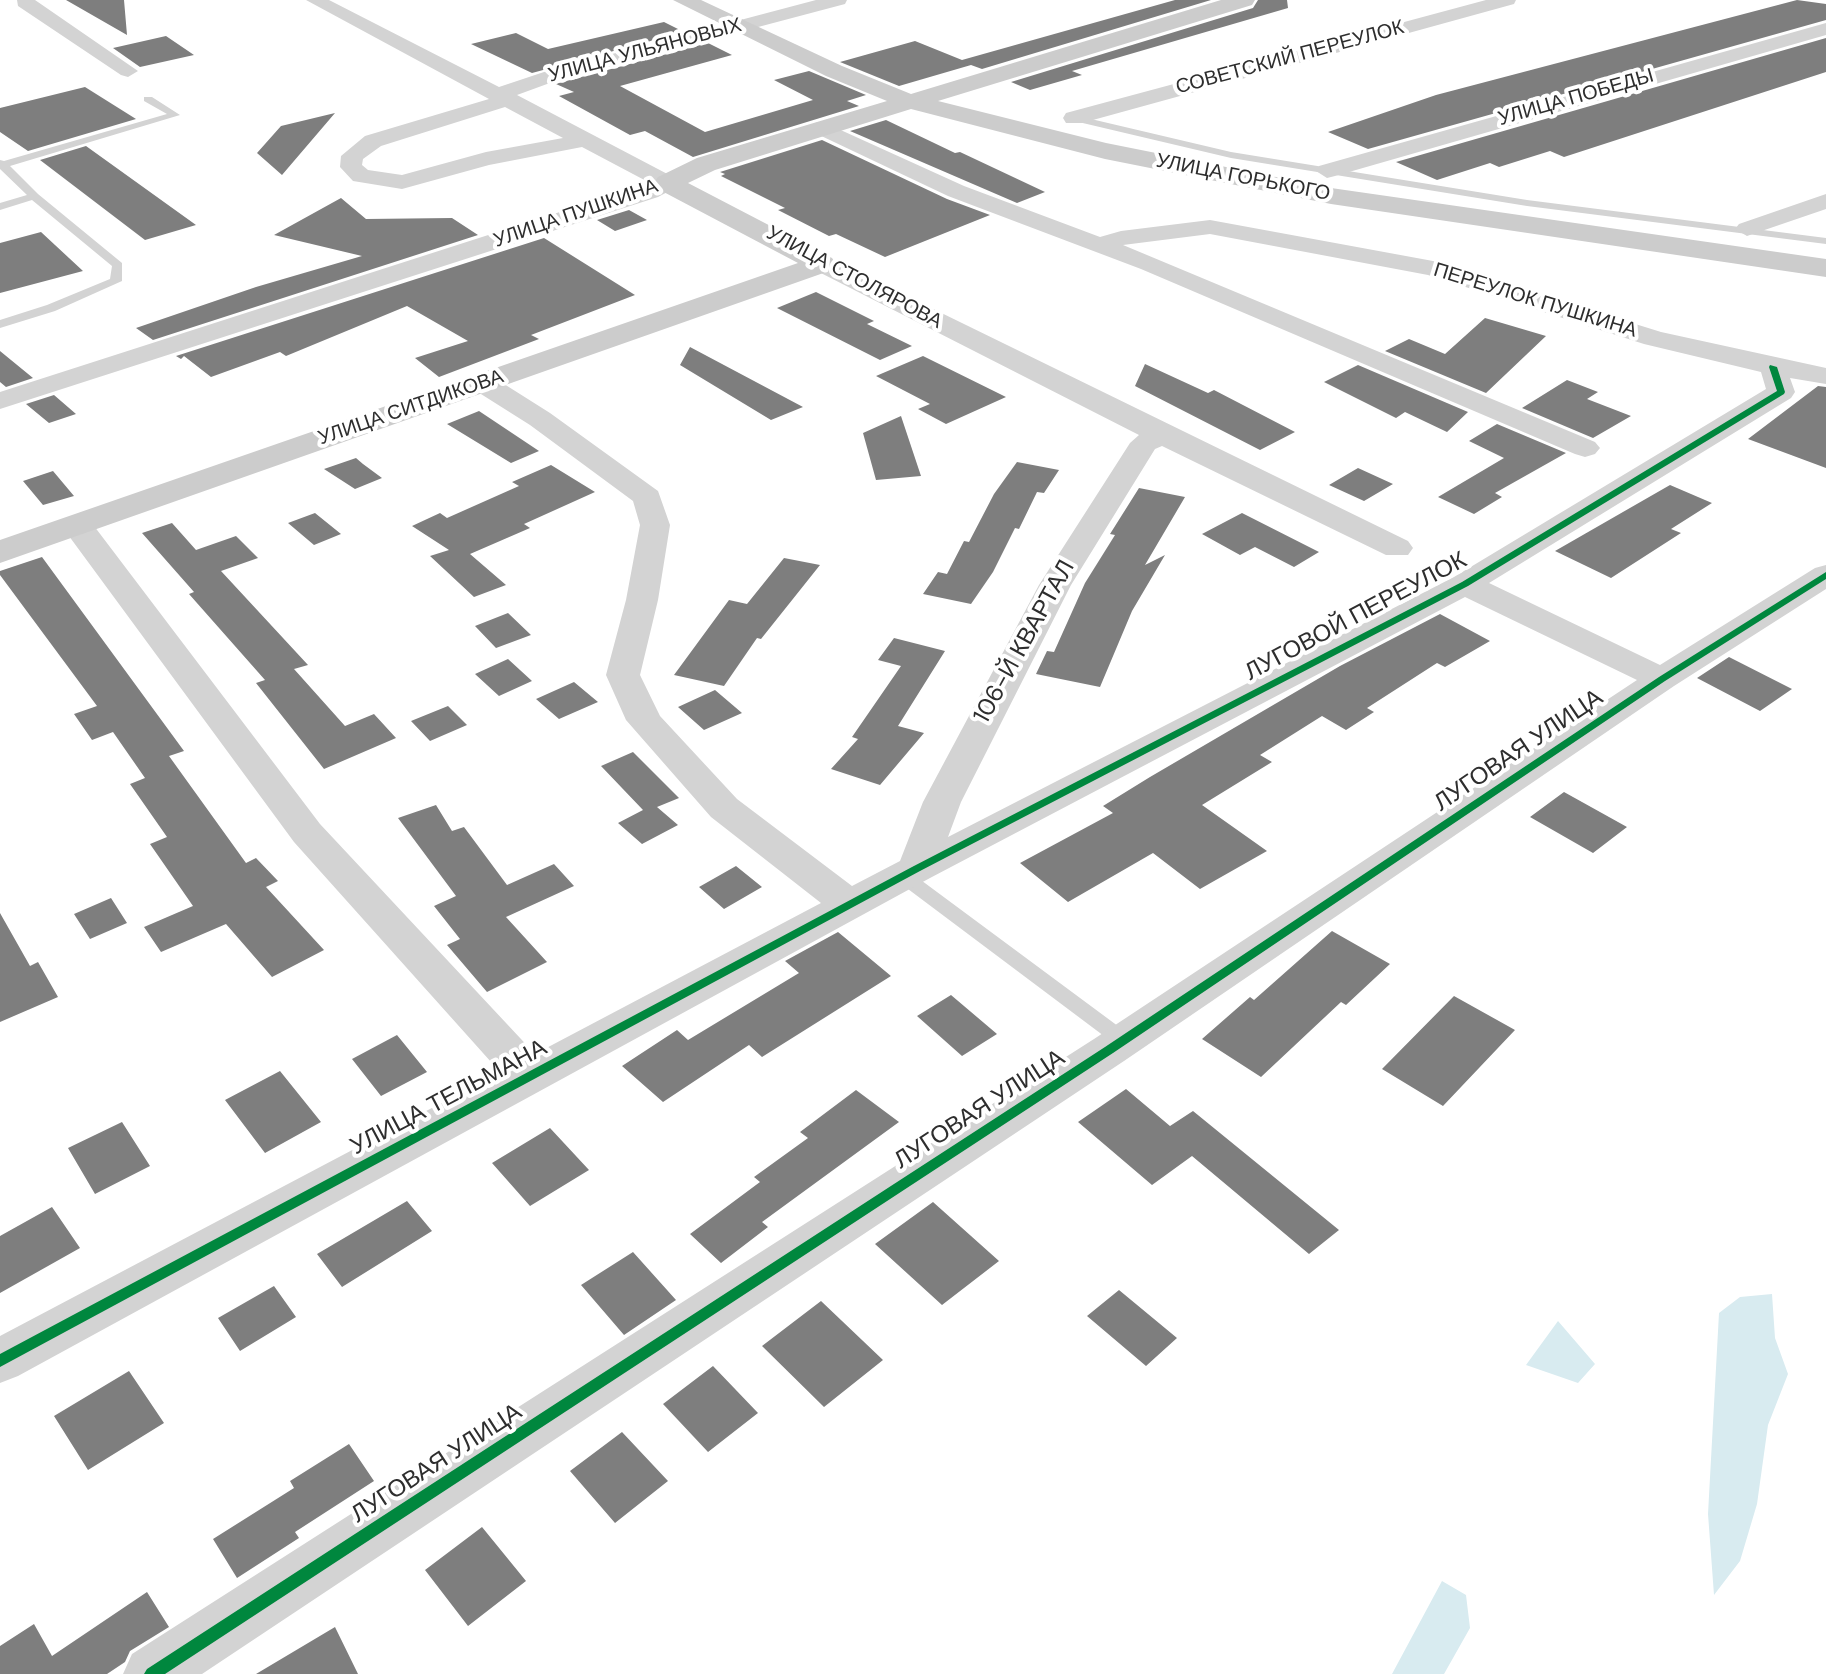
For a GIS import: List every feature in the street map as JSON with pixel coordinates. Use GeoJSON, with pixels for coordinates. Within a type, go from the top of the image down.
{"type":"FeatureCollection","features":[{"type":"Feature","properties":{"kind":"street","name":"УЛИЦА СТОЛЯРОВА"},"geometry":{"type":"LineString","coordinates":[[317,0],[822,264],[1162,435],[1397,548]]}},
{"type":"Feature","properties":{"kind":"street","name":"УЛИЦА ГОРЬКОГО"},"geometry":{"type":"LineString","coordinates":[[684,0],[742,24],[834,71],[908,101],[1105,151],[1316,193],[1826,268]]}},
{"type":"Feature","properties":{"kind":"street","name":"УЛИЦА УЛЬЯНОВЫХ"},"geometry":{"type":"LineString","coordinates":[[585,140],[486,159],[402,182],[361,176],[351,167],[352,156],[373,141],[504,97],[551,76],[838,0]]}},
{"type":"Feature","properties":{"kind":"street","name":"УЛИЦА ПУШКИНА"},"geometry":{"type":"LineString","coordinates":[[0,401],[634,197],[706,164],[1244,0]]}},
{"type":"Feature","properties":{"kind":"street","name":"СОВЕТСКИЙ ПЕРЕУЛОК"},"geometry":{"type":"LineString","coordinates":[[1074,118],[1507,0]]}},
{"type":"Feature","properties":{"kind":"street"},"geometry":{"type":"LineString","coordinates":[[0,7],[29,1],[128,71]]}},
{"type":"Feature","properties":{"kind":"street","name":"УЛИЦА ПОБЕДЫ"},"geometry":{"type":"LineString","coordinates":[[1327,171],[1826,29]]}},
{"type":"Feature","properties":{"kind":"street"},"geometry":{"type":"LineString","coordinates":[[823,128],[956,191],[1100,245],[1585,448]]}},
{"type":"Feature","properties":{"kind":"street"},"geometry":{"type":"LineString","coordinates":[[1747,229],[1826,201]]}},
{"type":"Feature","properties":{"kind":"street","name":"ПЕРЕУЛОК ПУШКИНА"},"geometry":{"type":"LineString","coordinates":[[1100,245],[1121,238],[1210,227],[1433,268],[1653,338],[1773,367],[1826,376]]}},
{"type":"Feature","properties":{"kind":"street","name":"УЛИЦА СИТДИКОВА"},"geometry":{"type":"LineString","coordinates":[[0,552],[822,264]]}},
{"type":"Feature","properties":{"kind":"street","name":"ЛУГОВОЙ ПЕРЕУЛОК"},"geometry":{"type":"LineString","coordinates":[[910,873],[1465,584],[1781,392],[1773,367]]}},
{"type":"Feature","properties":{"kind":"street"},"geometry":{"type":"LineString","coordinates":[[483,383],[540,419],[647,497],[655,525],[642,600],[623,675],[644,720],[724,808],[851,906]]}},
{"type":"Feature","properties":{"kind":"street","name":"106-Й КВАРТАЛ"},"geometry":{"type":"LineString","coordinates":[[910,873],[942,802],[1055,585],[1144,443],[1162,435]]}},
{"type":"Feature","properties":{"kind":"street"},"geometry":{"type":"LineString","coordinates":[[77,525],[307,833],[530,1077]]}},
{"type":"Feature","properties":{"kind":"street","name":"ЛУГОВАЯ УЛИЦА"},"geometry":{"type":"LineString","coordinates":[[152,1674],[1123,1040],[1662,679],[1826,575]]}},
{"type":"Feature","properties":{"kind":"street"},"geometry":{"type":"LineString","coordinates":[[1465,584],[1662,679]]}},
{"type":"Feature","properties":{"kind":"street","name":"УЛИЦА ТЕЛЬМАНА"},"geometry":{"type":"LineString","coordinates":[[0,1361],[910,873]]}},
{"type":"Feature","properties":{"kind":"lane"},"geometry":{"type":"LineString","coordinates":[[0,324],[51,308],[116,281],[118,265],[34,196],[2,164],[175,115],[148,99]]}},
{"type":"Feature","properties":{"kind":"lane"},"geometry":{"type":"LineString","coordinates":[[1074,118],[1231,155],[1327,171],[1527,203],[1826,241]]}},
{"type":"Feature","properties":{"kind":"lane"},"geometry":{"type":"LineString","coordinates":[[0,207],[34,196]]}},
{"type":"Feature","properties":{"kind":"lane"},"geometry":{"type":"LineString","coordinates":[[910,873],[1123,1040]]}},
{"type":"Feature","properties":{"kind":"shaded area"},"geometry":{"type":"Polygon","coordinates":[[[1772,1294],[1775,1338],[1788,1374],[1768,1425],[1757,1504],[1740,1561],[1714,1595],[1708,1514],[1719,1313],[1740,1297],[1772,1294]]]}},
{"type":"Feature","properties":{"kind":"shaded area"},"geometry":{"type":"Polygon","coordinates":[[[1558,1321],[1595,1364],[1578,1383],[1526,1365],[1558,1321]]]}},
{"type":"Feature","properties":{"kind":"shaded area"},"geometry":{"type":"Polygon","coordinates":[[[1442,1581],[1466,1595],[1470,1628],[1444,1674],[1392,1674],[1442,1581]]]}},
{"type":"Feature","properties":{"kind":"building"},"geometry":{"type":"Polygon","coordinates":[[[66,0],[124,0],[127,35],[66,0]]]}},
{"type":"Feature","properties":{"kind":"building"},"geometry":{"type":"Polygon","coordinates":[[[1175,0],[1211,0],[982,69],[971,65],[899,86],[840,62],[915,41],[962,60],[1175,0]]]}},
{"type":"Feature","properties":{"kind":"building"},"geometry":{"type":"Polygon","coordinates":[[[1258,0],[1287,0],[1288,8],[1072,71],[1082,75],[1030,90],[1011,82],[1253,8],[1258,0]]]}},
{"type":"Feature","properties":{"kind":"building"},"geometry":{"type":"Polygon","coordinates":[[[1797,0],[1826,4],[1826,20],[1368,149],[1328,132],[1436,95],[1797,0]]]}},
{"type":"Feature","properties":{"kind":"building"},"geometry":{"type":"Polygon","coordinates":[[[664,22],[684,32],[532,73],[471,44],[516,33],[548,49],[664,22]]]}},
{"type":"Feature","properties":{"kind":"building"},"geometry":{"type":"Polygon","coordinates":[[[166,36],[194,55],[140,67],[113,48],[166,36]]]}},
{"type":"Feature","properties":{"kind":"building"},"geometry":{"type":"Polygon","coordinates":[[[1826,38],[1826,72],[1564,157],[1550,151],[1499,167],[1490,163],[1437,180],[1396,162],[1826,38]]]}},
{"type":"Feature","properties":{"kind":"building"},"geometry":{"type":"Polygon","coordinates":[[[708,43],[732,55],[620,86],[705,132],[813,100],[774,80],[809,71],[866,95],[847,101],[859,106],[693,157],[645,131],[630,135],[559,96],[574,92],[556,84],[708,43]]]}},
{"type":"Feature","properties":{"kind":"building"},"geometry":{"type":"Polygon","coordinates":[[[85,87],[136,119],[28,151],[0,132],[0,108],[85,87]]]}},
{"type":"Feature","properties":{"kind":"building"},"geometry":{"type":"Polygon","coordinates":[[[335,113],[282,175],[257,153],[281,126],[335,113]]]}},
{"type":"Feature","properties":{"kind":"building"},"geometry":{"type":"Polygon","coordinates":[[[886,120],[1045,192],[1017,203],[850,131],[886,120]]]}},
{"type":"Feature","properties":{"kind":"building"},"geometry":{"type":"Polygon","coordinates":[[[822,140],[947,199],[990,215],[885,257],[836,234],[829,236],[778,210],[785,208],[721,176],[725,174],[720,172],[822,140]]]}},
{"type":"Feature","properties":{"kind":"building"},"geometry":{"type":"Polygon","coordinates":[[[86,146],[196,225],[145,240],[40,160],[86,146]]]}},
{"type":"Feature","properties":{"kind":"building"},"geometry":{"type":"Polygon","coordinates":[[[341,198],[366,219],[452,218],[478,235],[153,340],[136,328],[256,287],[362,256],[274,235],[341,198]]]}},
{"type":"Feature","properties":{"kind":"building"},"geometry":{"type":"Polygon","coordinates":[[[629,210],[647,220],[615,231],[597,220],[629,210]]]}},
{"type":"Feature","properties":{"kind":"building"},"geometry":{"type":"Polygon","coordinates":[[[41,232],[83,271],[0,293],[0,243],[41,232]]]}},
{"type":"Feature","properties":{"kind":"building"},"geometry":{"type":"Polygon","coordinates":[[[544,238],[635,295],[531,335],[539,339],[439,377],[415,358],[468,341],[407,306],[286,356],[280,352],[211,377],[184,356],[181,359],[176,356],[544,238]]]}},
{"type":"Feature","properties":{"kind":"building"},"geometry":{"type":"Polygon","coordinates":[[[816,292],[874,321],[867,324],[912,346],[880,360],[777,308],[816,292]]]}},
{"type":"Feature","properties":{"kind":"building"},"geometry":{"type":"Polygon","coordinates":[[[1485,318],[1546,336],[1486,393],[1385,351],[1409,339],[1445,354],[1485,318]]]}},
{"type":"Feature","properties":{"kind":"building"},"geometry":{"type":"Polygon","coordinates":[[[690,347],[803,407],[771,420],[680,365],[690,347]]]}},
{"type":"Feature","properties":{"kind":"building"},"geometry":{"type":"Polygon","coordinates":[[[0,351],[33,378],[6,387],[0,382],[0,351]]]}},
{"type":"Feature","properties":{"kind":"building"},"geometry":{"type":"Polygon","coordinates":[[[923,356],[1006,397],[946,424],[918,409],[930,404],[876,376],[923,356]]]}},
{"type":"Feature","properties":{"kind":"building"},"geometry":{"type":"Polygon","coordinates":[[[1145,364],[1208,393],[1214,390],[1295,432],[1260,450],[1135,386],[1145,364]]]}},
{"type":"Feature","properties":{"kind":"building"},"geometry":{"type":"Polygon","coordinates":[[[1358,365],[1468,412],[1447,432],[1405,412],[1396,418],[1324,382],[1358,365]]]}},
{"type":"Feature","properties":{"kind":"building"},"geometry":{"type":"Polygon","coordinates":[[[1567,380],[1598,392],[1587,399],[1631,416],[1593,438],[1522,408],[1567,380]]]}},
{"type":"Feature","properties":{"kind":"building"},"geometry":{"type":"Polygon","coordinates":[[[1818,386],[1826,387],[1826,468],[1748,439],[1818,386]]]}},
{"type":"Feature","properties":{"kind":"building"},"geometry":{"type":"Polygon","coordinates":[[[54,395],[76,414],[49,423],[26,404],[54,395]]]}},
{"type":"Feature","properties":{"kind":"building"},"geometry":{"type":"Polygon","coordinates":[[[479,411],[539,451],[511,463],[447,424],[479,411]]]}},
{"type":"Feature","properties":{"kind":"building"},"geometry":{"type":"Polygon","coordinates":[[[901,416],[921,476],[876,480],[863,433],[901,416]]]}},
{"type":"Feature","properties":{"kind":"building"},"geometry":{"type":"Polygon","coordinates":[[[1497,424],[1566,453],[1495,493],[1502,497],[1474,514],[1438,497],[1504,458],[1469,441],[1497,424]]]}},
{"type":"Feature","properties":{"kind":"building"},"geometry":{"type":"Polygon","coordinates":[[[356,458],[382,478],[355,489],[324,469],[356,458]]]}},
{"type":"Feature","properties":{"kind":"building"},"geometry":{"type":"Polygon","coordinates":[[[1017,462],[1059,470],[1044,493],[1037,492],[1019,529],[1015,528],[993,572],[971,604],[923,594],[938,572],[947,574],[964,541],[969,542],[994,494],[1017,462]]]}},
{"type":"Feature","properties":{"kind":"building"},"geometry":{"type":"Polygon","coordinates":[[[551,465],[595,492],[524,524],[530,528],[470,554],[506,585],[474,597],[430,556],[449,550],[412,526],[440,513],[447,518],[519,486],[512,482],[551,465]]]}},
{"type":"Feature","properties":{"kind":"building"},"geometry":{"type":"Polygon","coordinates":[[[1358,468],[1393,484],[1364,501],[1329,485],[1358,468]]]}},
{"type":"Feature","properties":{"kind":"building"},"geometry":{"type":"Polygon","coordinates":[[[53,471],[74,496],[43,505],[23,481],[53,471]]]}},
{"type":"Feature","properties":{"kind":"building"},"geometry":{"type":"Polygon","coordinates":[[[1670,485],[1712,503],[1671,529],[1681,533],[1611,578],[1555,551],[1670,485]]]}},
{"type":"Feature","properties":{"kind":"building"},"geometry":{"type":"Polygon","coordinates":[[[1139,488],[1185,497],[1145,565],[1165,555],[1132,611],[1100,687],[1036,674],[1047,651],[1054,652],[1085,583],[1115,535],[1110,534],[1139,488]]]}},
{"type":"Feature","properties":{"kind":"building"},"geometry":{"type":"Polygon","coordinates":[[[315,513],[341,534],[314,545],[288,523],[315,513]]]}},
{"type":"Feature","properties":{"kind":"building"},"geometry":{"type":"Polygon","coordinates":[[[1242,513],[1319,552],[1294,567],[1255,547],[1240,555],[1202,534],[1242,513]]]}},
{"type":"Feature","properties":{"kind":"building"},"geometry":{"type":"Polygon","coordinates":[[[172,523],[196,550],[236,536],[258,558],[221,571],[308,665],[294,669],[345,726],[374,714],[396,738],[324,769],[256,683],[265,680],[189,594],[194,592],[142,533],[172,523]]]}},
{"type":"Feature","properties":{"kind":"building"},"geometry":{"type":"Polygon","coordinates":[[[42,557],[184,751],[169,756],[246,863],[256,858],[278,881],[266,887],[324,950],[272,977],[226,924],[161,952],[144,927],[193,906],[150,844],[167,837],[130,784],[145,778],[113,732],[92,740],[74,714],[97,706],[0,575],[0,571],[42,557]]]}},
{"type":"Feature","properties":{"kind":"building"},"geometry":{"type":"Polygon","coordinates":[[[784,558],[820,565],[761,639],[757,638],[724,686],[674,675],[729,600],[747,604],[784,558]]]}},
{"type":"Feature","properties":{"kind":"building"},"geometry":{"type":"Polygon","coordinates":[[[508,613],[531,635],[496,648],[475,626],[508,613]]]}},
{"type":"Feature","properties":{"kind":"building"},"geometry":{"type":"Polygon","coordinates":[[[1440,614],[1490,641],[1445,667],[1437,663],[1367,708],[1374,712],[1346,730],[1322,716],[1260,755],[1272,762],[1202,805],[1267,851],[1200,889],[1153,853],[1068,902],[1020,863],[1113,813],[1103,806],[1150,777],[1340,666],[1440,614]]]}},
{"type":"Feature","properties":{"kind":"building"},"geometry":{"type":"Polygon","coordinates":[[[894,638],[945,651],[898,726],[924,733],[880,785],[831,769],[858,739],[852,737],[901,666],[878,660],[894,638]]]}},
{"type":"Feature","properties":{"kind":"building"},"geometry":{"type":"Polygon","coordinates":[[[1729,657],[1792,689],[1760,711],[1697,678],[1729,657]]]}},
{"type":"Feature","properties":{"kind":"building"},"geometry":{"type":"Polygon","coordinates":[[[508,659],[532,681],[499,696],[475,674],[508,659]]]}},
{"type":"Feature","properties":{"kind":"building"},"geometry":{"type":"Polygon","coordinates":[[[574,682],[598,702],[559,719],[536,699],[574,682]]]}},
{"type":"Feature","properties":{"kind":"building"},"geometry":{"type":"Polygon","coordinates":[[[715,690],[742,713],[704,730],[678,707],[715,690]]]}},
{"type":"Feature","properties":{"kind":"building"},"geometry":{"type":"Polygon","coordinates":[[[448,706],[467,725],[430,741],[411,721],[448,706]]]}},
{"type":"Feature","properties":{"kind":"building"},"geometry":{"type":"Polygon","coordinates":[[[633,752],[679,798],[657,807],[678,825],[642,844],[618,823],[643,810],[601,766],[633,752]]]}},
{"type":"Feature","properties":{"kind":"building"},"geometry":{"type":"Polygon","coordinates":[[[1564,792],[1627,827],[1593,853],[1530,817],[1564,792]]]}},
{"type":"Feature","properties":{"kind":"building"},"geometry":{"type":"Polygon","coordinates":[[[436,805],[452,831],[464,827],[507,885],[554,864],[574,886],[506,917],[547,962],[487,992],[447,945],[460,939],[434,906],[456,896],[398,818],[436,805]]]}},
{"type":"Feature","properties":{"kind":"building"},"geometry":{"type":"Polygon","coordinates":[[[736,866],[762,887],[724,909],[699,887],[736,866]]]}},
{"type":"Feature","properties":{"kind":"building"},"geometry":{"type":"Polygon","coordinates":[[[111,898],[127,923],[90,939],[74,914],[111,898]]]}},
{"type":"Feature","properties":{"kind":"building"},"geometry":{"type":"Polygon","coordinates":[[[0,913],[30,966],[38,962],[58,997],[0,1022],[0,913]]]}},
{"type":"Feature","properties":{"kind":"building"},"geometry":{"type":"Polygon","coordinates":[[[1332,931],[1390,964],[1346,1005],[1341,1002],[1261,1077],[1202,1039],[1250,997],[1254,1000],[1332,931]]]}},
{"type":"Feature","properties":{"kind":"building"},"geometry":{"type":"Polygon","coordinates":[[[838,932],[891,976],[762,1057],[749,1045],[663,1102],[622,1066],[677,1030],[688,1040],[799,973],[785,961],[838,932]]]}},
{"type":"Feature","properties":{"kind":"building"},"geometry":{"type":"Polygon","coordinates":[[[951,995],[997,1034],[962,1056],[917,1016],[951,995]]]}},
{"type":"Feature","properties":{"kind":"building"},"geometry":{"type":"Polygon","coordinates":[[[1454,996],[1515,1030],[1443,1106],[1382,1069],[1454,996]]]}},
{"type":"Feature","properties":{"kind":"building"},"geometry":{"type":"Polygon","coordinates":[[[397,1035],[427,1072],[381,1096],[352,1059],[397,1035]]]}},
{"type":"Feature","properties":{"kind":"building"},"geometry":{"type":"Polygon","coordinates":[[[280,1071],[321,1122],[265,1153],[225,1100],[280,1071]]]}},
{"type":"Feature","properties":{"kind":"building"},"geometry":{"type":"Polygon","coordinates":[[[1126,1089],[1170,1126],[1193,1111],[1339,1230],[1309,1254],[1192,1156],[1152,1185],[1078,1122],[1126,1089]]]}},
{"type":"Feature","properties":{"kind":"building"},"geometry":{"type":"Polygon","coordinates":[[[856,1090],[899,1122],[762,1222],[768,1227],[721,1263],[690,1234],[760,1182],[754,1177],[808,1138],[800,1132],[856,1090]]]}},
{"type":"Feature","properties":{"kind":"building"},"geometry":{"type":"Polygon","coordinates":[[[122,1122],[150,1166],[95,1194],[68,1148],[122,1122]]]}},
{"type":"Feature","properties":{"kind":"building"},"geometry":{"type":"Polygon","coordinates":[[[550,1128],[589,1170],[530,1206],[492,1163],[550,1128]]]}},
{"type":"Feature","properties":{"kind":"building"},"geometry":{"type":"Polygon","coordinates":[[[407,1201],[432,1231],[342,1287],[317,1254],[407,1201]]]}},
{"type":"Feature","properties":{"kind":"building"},"geometry":{"type":"Polygon","coordinates":[[[933,1202],[999,1261],[942,1305],[875,1244],[933,1202]]]}},
{"type":"Feature","properties":{"kind":"building"},"geometry":{"type":"Polygon","coordinates":[[[52,1207],[80,1248],[0,1293],[0,1236],[52,1207]]]}},
{"type":"Feature","properties":{"kind":"building"},"geometry":{"type":"Polygon","coordinates":[[[633,1252],[676,1300],[624,1335],[581,1285],[633,1252]]]}},
{"type":"Feature","properties":{"kind":"building"},"geometry":{"type":"Polygon","coordinates":[[[274,1286],[296,1317],[240,1351],[218,1318],[274,1286]]]}},
{"type":"Feature","properties":{"kind":"building"},"geometry":{"type":"Polygon","coordinates":[[[1119,1290],[1177,1338],[1146,1366],[1087,1316],[1119,1290]]]}},
{"type":"Feature","properties":{"kind":"building"},"geometry":{"type":"Polygon","coordinates":[[[821,1301],[883,1360],[824,1407],[762,1346],[821,1301]]]}},
{"type":"Feature","properties":{"kind":"building"},"geometry":{"type":"Polygon","coordinates":[[[713,1366],[758,1413],[708,1452],[663,1404],[713,1366]]]}},
{"type":"Feature","properties":{"kind":"building"},"geometry":{"type":"Polygon","coordinates":[[[129,1371],[164,1423],[88,1470],[54,1416],[129,1371]]]}},
{"type":"Feature","properties":{"kind":"building"},"geometry":{"type":"Polygon","coordinates":[[[622,1432],[668,1481],[615,1523],[570,1471],[622,1432]]]}},
{"type":"Feature","properties":{"kind":"building"},"geometry":{"type":"Polygon","coordinates":[[[349,1444],[374,1481],[295,1532],[299,1538],[237,1578],[213,1539],[294,1488],[290,1481],[349,1444]]]}},
{"type":"Feature","properties":{"kind":"building"},"geometry":{"type":"Polygon","coordinates":[[[482,1527],[526,1581],[468,1626],[425,1570],[482,1527]]]}},
{"type":"Feature","properties":{"kind":"building"},"geometry":{"type":"Polygon","coordinates":[[[147,1592],[169,1627],[130,1651],[125,1662],[107,1674],[0,1674],[0,1646],[34,1624],[52,1656],[147,1592]]]}},
{"type":"Feature","properties":{"kind":"building"},"geometry":{"type":"Polygon","coordinates":[[[335,1627],[358,1674],[256,1674],[335,1627]]]}},
{"type":"Feature","properties":{"kind":"cycle path"},"geometry":{"type":"LineString","coordinates":[[0,1361],[916,869],[1465,584],[1781,392],[1773,367]]}},
{"type":"Feature","properties":{"kind":"cycle path"},"geometry":{"type":"LineString","coordinates":[[152,1674],[1109,1050],[1662,679],[1826,575]]}}]}
